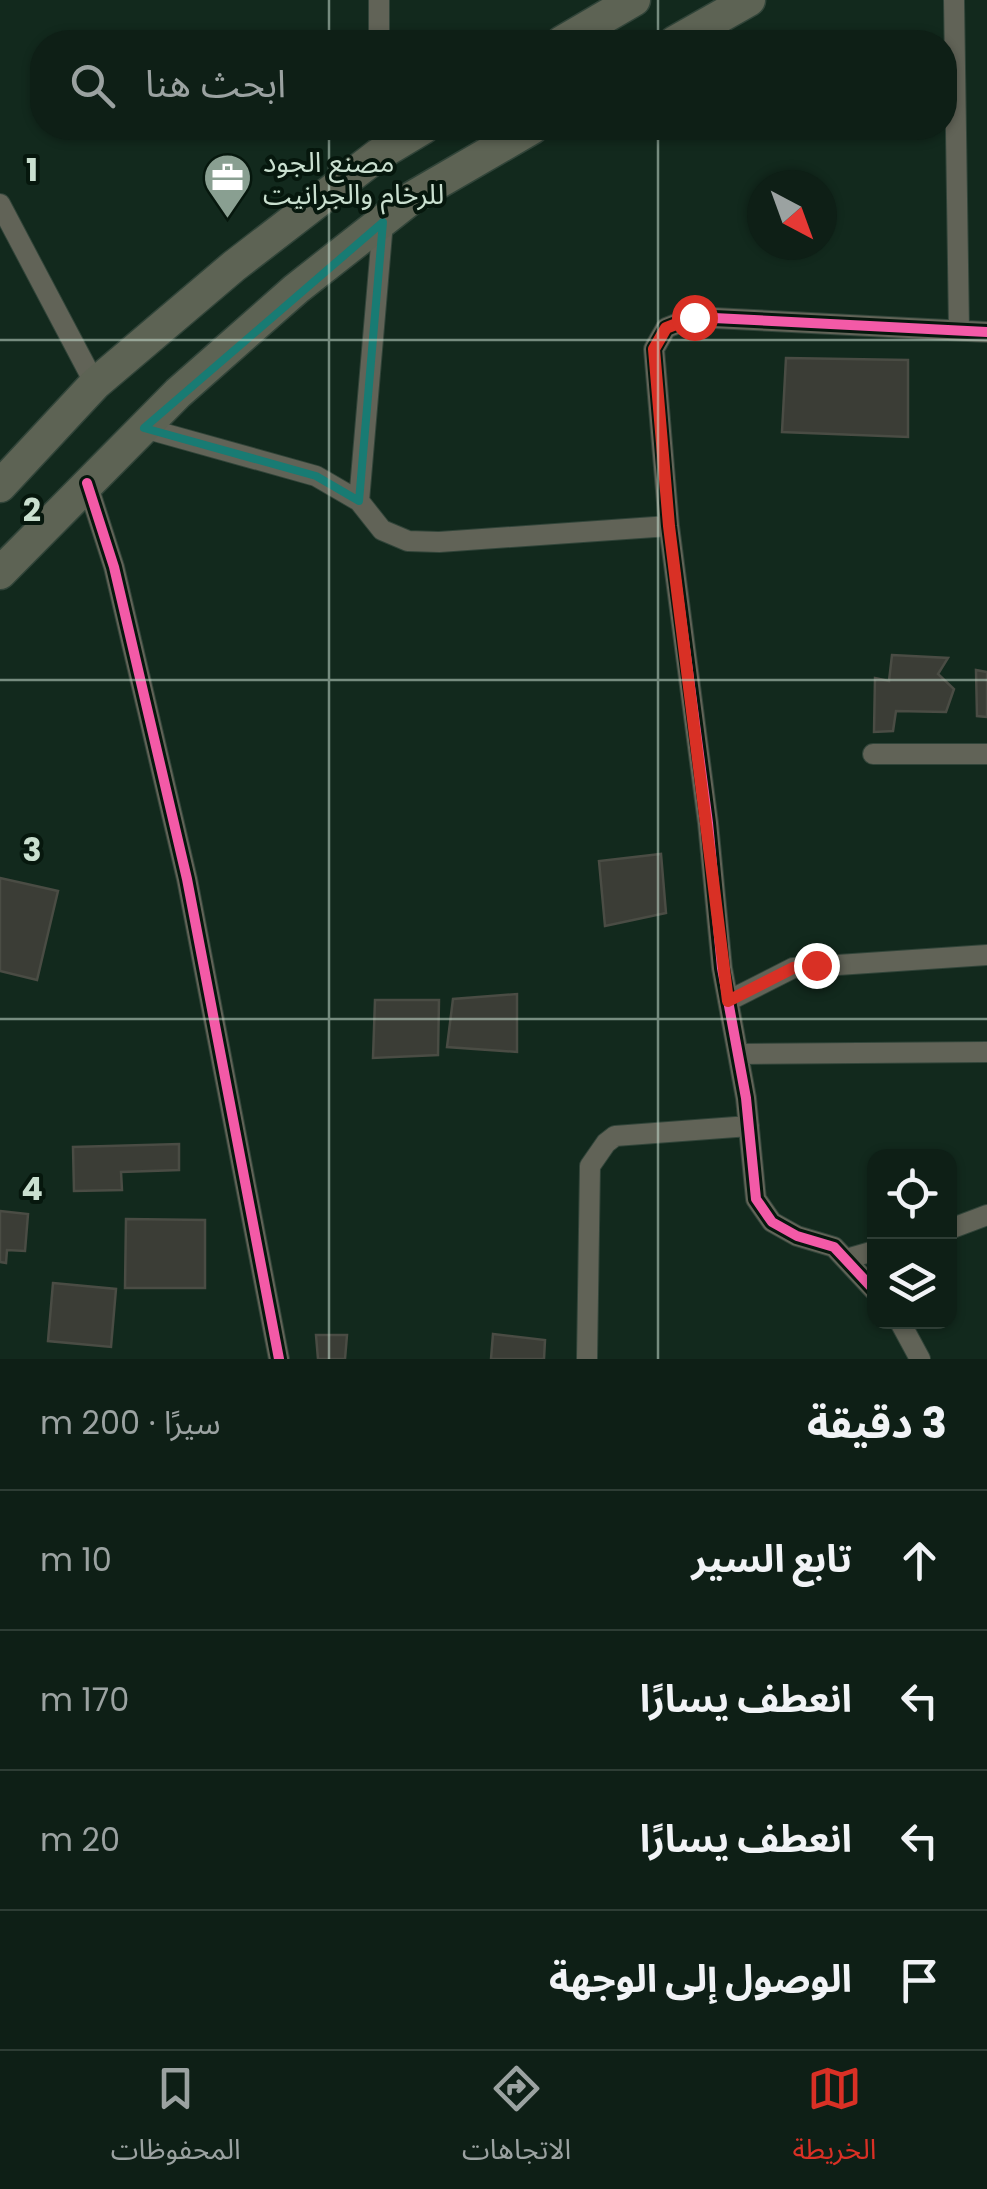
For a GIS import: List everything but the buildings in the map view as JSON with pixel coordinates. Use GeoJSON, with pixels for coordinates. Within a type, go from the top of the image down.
{"type":"FeatureCollection","features":[{"type":"Feature","properties":{"kind":"main road"},"geometry":{"type":"LineString","coordinates":[[583,30],[634,0]]}},
{"type":"Feature","properties":{"kind":"main road"},"geometry":{"type":"LineString","coordinates":[[697,30],[749,0]]}},
{"type":"Feature","properties":{"kind":"main road"},"geometry":{"type":"LineString","coordinates":[[0,573],[144,428],[296,290],[414,198],[512,140]]}},
{"type":"Feature","properties":{"kind":"main road"},"geometry":{"type":"LineString","coordinates":[[0,486],[96,384],[378,141]]}},
{"type":"Feature","properties":{"kind":"street"},"geometry":{"type":"LineString","coordinates":[[379,0],[379,30]]}},
{"type":"Feature","properties":{"kind":"street"},"geometry":{"type":"LineString","coordinates":[[954,0],[954,30]]}},
{"type":"Feature","properties":{"kind":"street"},"geometry":{"type":"LineString","coordinates":[[956,140],[959,330]]}},
{"type":"Feature","properties":{"kind":"street"},"geometry":{"type":"LineString","coordinates":[[0,204],[96,384]]}},
{"type":"Feature","properties":{"kind":"street"},"geometry":{"type":"LineString","coordinates":[[359,501],[382,222]]}},
{"type":"Feature","properties":{"kind":"street"},"geometry":{"type":"LineString","coordinates":[[867,1282],[834,1248],[797,1236],[772,1222],[756,1199],[669,526],[654,349],[666,328],[694,317],[987,332]]}},
{"type":"Feature","properties":{"kind":"street"},"geometry":{"type":"LineString","coordinates":[[144,428],[316,476],[359,501],[382,530],[408,540],[439,542],[669,526]]}},
{"type":"Feature","properties":{"kind":"street"},"geometry":{"type":"LineString","coordinates":[[87,483],[114,567],[186,879],[279,1359]]}},
{"type":"Feature","properties":{"kind":"street"},"geometry":{"type":"LineString","coordinates":[[873,754],[987,754]]}},
{"type":"Feature","properties":{"kind":"street"},"geometry":{"type":"LineString","coordinates":[[728,1001],[793,968],[987,955]]}},
{"type":"Feature","properties":{"kind":"street"},"geometry":{"type":"LineString","coordinates":[[738,1054],[987,1052]]}},
{"type":"Feature","properties":{"kind":"street"},"geometry":{"type":"LineString","coordinates":[[587,1359],[590,1166],[598,1152],[615,1136],[749,1126]]}},
{"type":"Feature","properties":{"kind":"street"},"geometry":{"type":"LineString","coordinates":[[957,1226],[987,1215]]}},
{"type":"Feature","properties":{"kind":"street"},"geometry":{"type":"LineString","coordinates":[[846,1260],[867,1253]]}},
{"type":"Feature","properties":{"kind":"street"},"geometry":{"type":"LineString","coordinates":[[904,1329],[920,1359]]}},
{"type":"Feature","properties":{"kind":"highlighted area"},"geometry":{"type":"Polygon","coordinates":[[[383,222],[359,501],[316,476],[144,428],[383,222]]]}},
{"type":"Feature","properties":{"kind":"cycle path"},"geometry":{"type":"LineString","coordinates":[[867,1282],[834,1247],[797,1236],[772,1222],[756,1199],[746,1098],[722,968],[708,823],[669,526],[654,349],[666,328],[694,317],[987,332]]}},
{"type":"Feature","properties":{"kind":"cycle path"},"geometry":{"type":"LineString","coordinates":[[87,483],[114,567],[187,879],[279,1359]]}},
{"type":"Feature","properties":{"kind":"place","name":"مصنع الجود للرخام والجرانيت"},"geometry":{"type":"Point","coordinates":[228,220]}},
{"type":"Feature","properties":{"kind":"route"},"geometry":{"type":"LineString","coordinates":[[694,317],[666,328],[654,349],[669,526],[728,1001],[793,968],[816,965]]}}]}
